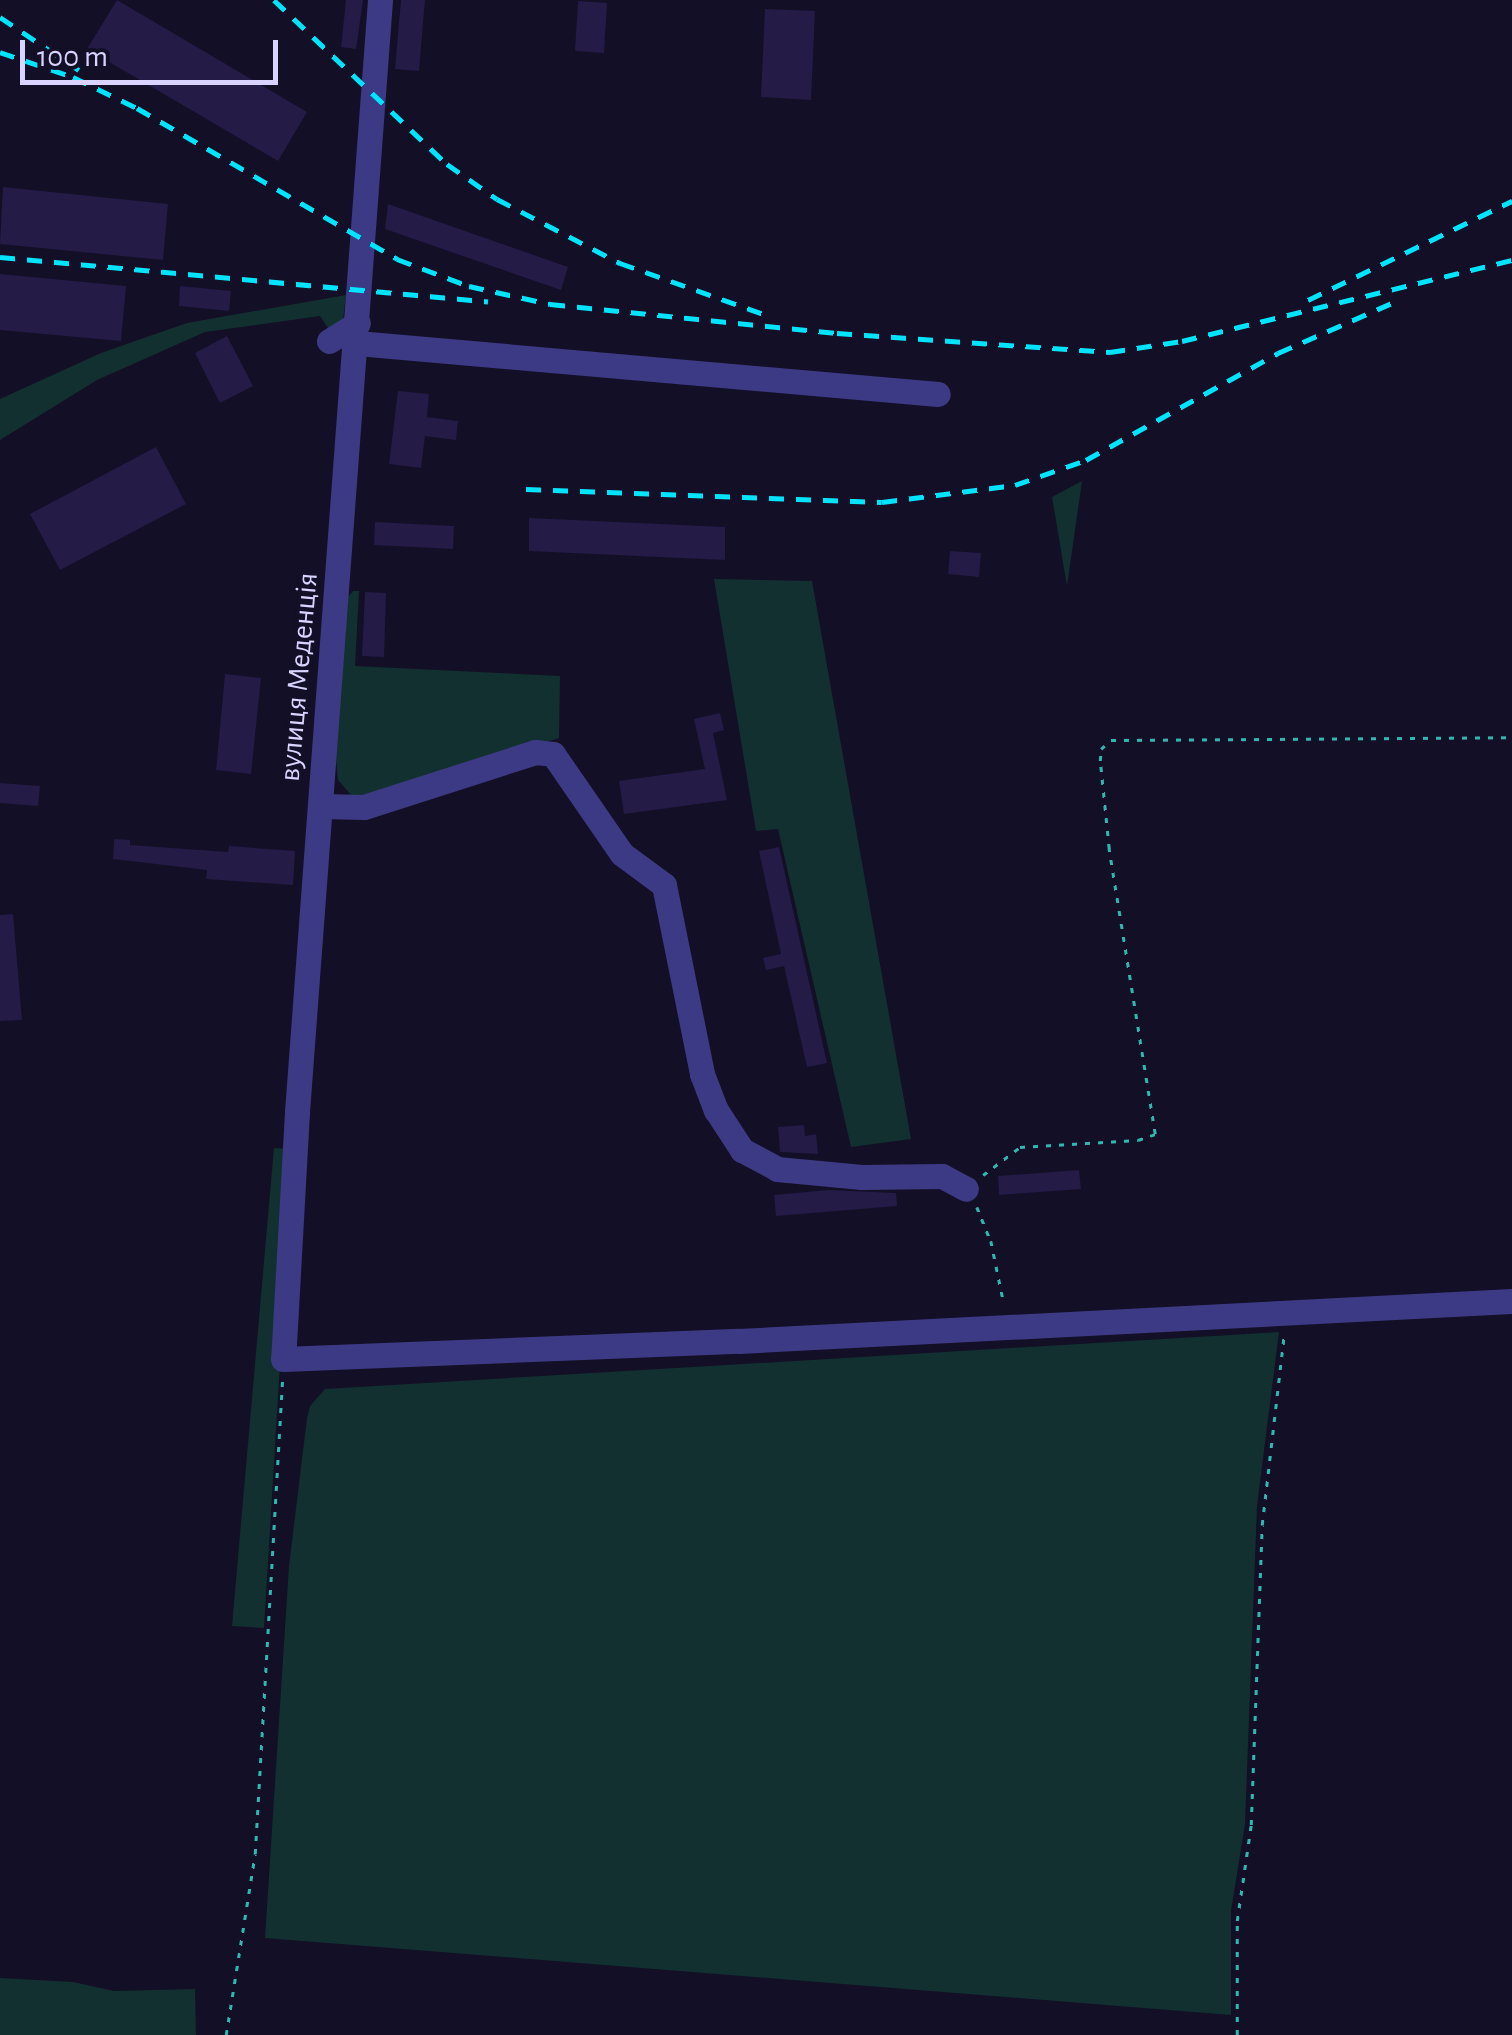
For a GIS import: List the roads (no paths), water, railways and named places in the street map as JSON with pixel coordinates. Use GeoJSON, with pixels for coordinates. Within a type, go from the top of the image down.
{"type":"FeatureCollection","features":[{"type":"Feature","properties":{"kind":"street","name":"вулиця Меденція"},"geometry":{"type":"LineString","coordinates":[[380,0],[283,1359],[1512,1301]]}},
{"type":"Feature","properties":{"kind":"street"},"geometry":{"type":"LineString","coordinates":[[329,341],[358,333],[938,394]]}},
{"type":"Feature","properties":{"kind":"street"},"geometry":{"type":"LineString","coordinates":[[322,806],[364,807],[535,752],[554,754],[622,854],[664,886],[702,1074],[716,1110],[742,1150],[776,1169],[862,1177],[942,1176],[966,1190]]}},
{"type":"Feature","properties":{"kind":"railway"},"geometry":{"type":"LineString","coordinates":[[274,0],[447,164],[497,199],[620,263],[763,314]]}},
{"type":"Feature","properties":{"kind":"railway"},"geometry":{"type":"LineString","coordinates":[[0,17],[79,70]]}},
{"type":"Feature","properties":{"kind":"railway"},"geometry":{"type":"LineString","coordinates":[[0,52],[73,77],[137,108],[397,259],[469,286],[550,304],[837,333],[1110,352],[1182,341],[1512,260]]}},
{"type":"Feature","properties":{"kind":"railway"},"geometry":{"type":"LineString","coordinates":[[1308,300],[1512,201]]}},
{"type":"Feature","properties":{"kind":"railway"},"geometry":{"type":"LineString","coordinates":[[0,257],[488,301]]}},
{"type":"Feature","properties":{"kind":"railway"},"geometry":{"type":"LineString","coordinates":[[526,489],[882,502],[1015,485],[1086,460],[1278,353],[1401,299]]}}]}
